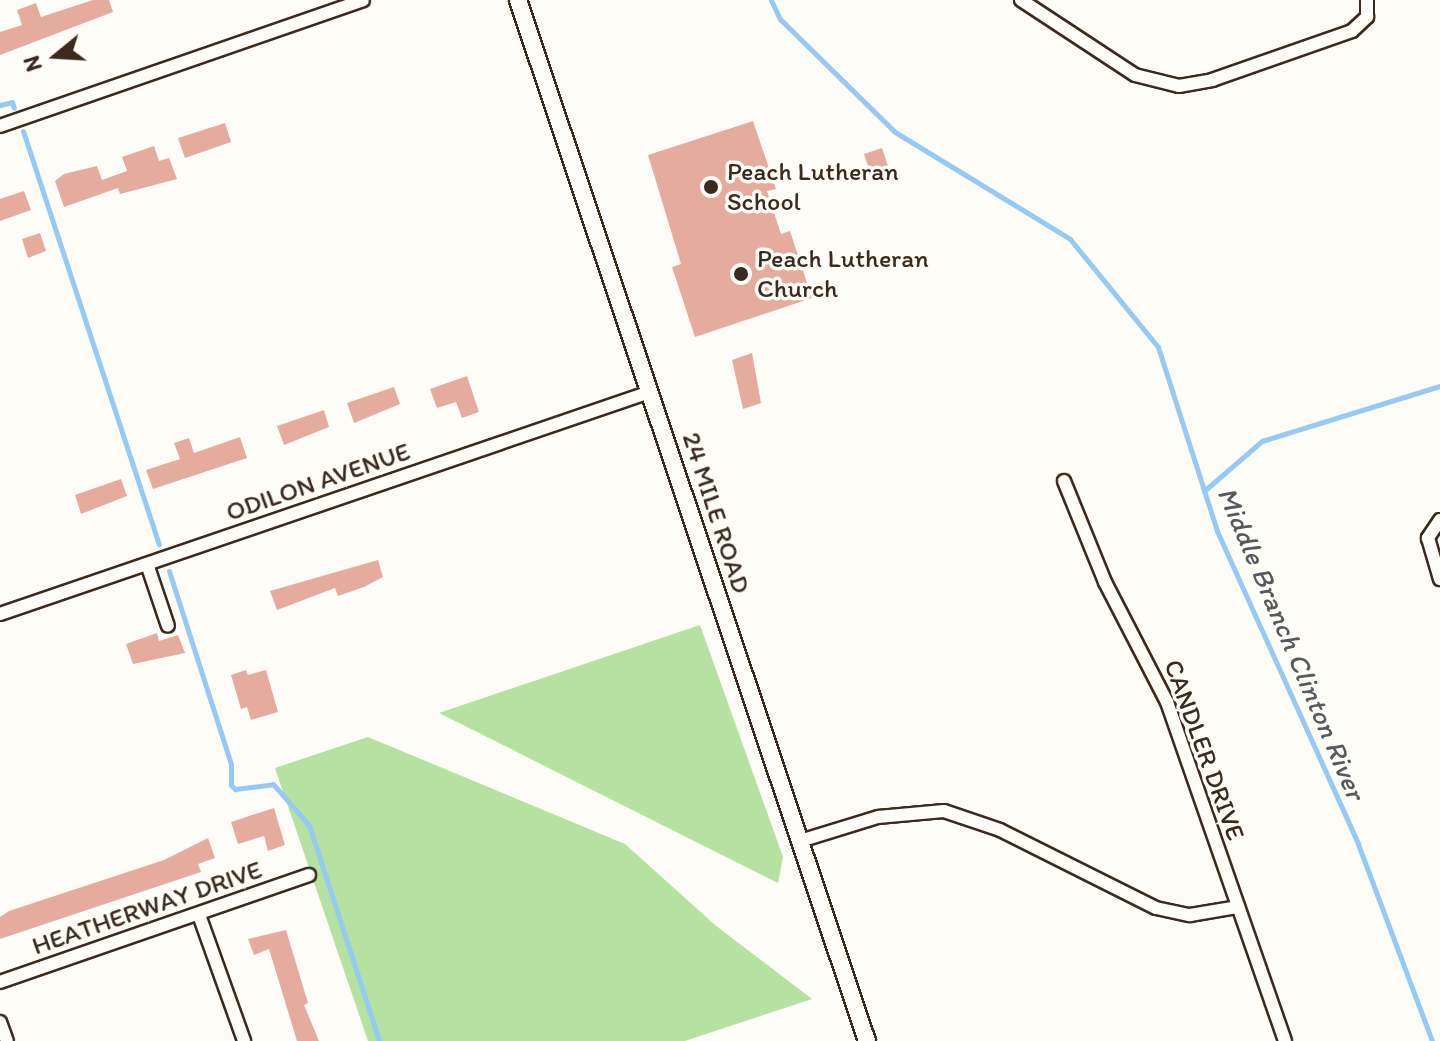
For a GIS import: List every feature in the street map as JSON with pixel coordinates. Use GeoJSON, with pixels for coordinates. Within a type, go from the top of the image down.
{"type":"FeatureCollection","features":[{"type":"Feature","properties":{"kind":"street"},"geometry":{"type":"LineString","coordinates":[[0,126],[363,0]]}},
{"type":"Feature","properties":{"kind":"street","name":"24 MILE ROAD"},"geometry":{"type":"LineString","coordinates":[[518,0],[867,1041]]}},
{"type":"Feature","properties":{"kind":"street"},"geometry":{"type":"LineString","coordinates":[[1021,0],[1135,75],[1166,86],[1212,80],[1352,31],[1367,17],[1367,0]]}},
{"type":"Feature","properties":{"kind":"street","name":"ODILON AVENUE"},"geometry":{"type":"LineString","coordinates":[[0,614],[650,392]]}},
{"type":"Feature","properties":{"kind":"street","name":"CANDLER DRIVE"},"geometry":{"type":"LineString","coordinates":[[1064,481],[1105,582],[1167,702],[1285,1041]]}},
{"type":"Feature","properties":{"kind":"street"},"geometry":{"type":"LineString","coordinates":[[1435,524],[1429,545],[1440,579]]}},
{"type":"Feature","properties":{"kind":"street"},"geometry":{"type":"LineString","coordinates":[[147,564],[168,626]]}},
{"type":"Feature","properties":{"kind":"street"},"geometry":{"type":"LineString","coordinates":[[800,841],[878,817],[944,811],[1000,830],[1156,908],[1190,915],[1238,907]]}},
{"type":"Feature","properties":{"kind":"street","name":"HEATHERWAY DRIVE"},"geometry":{"type":"LineString","coordinates":[[0,982],[309,875]]}},
{"type":"Feature","properties":{"kind":"street"},"geometry":{"type":"LineString","coordinates":[[199,915],[244,1041]]}},
{"type":"Feature","properties":{"kind":"street"},"geometry":{"type":"LineString","coordinates":[[0,1022],[7,1041]]}},
{"type":"Feature","properties":{"kind":"green space"},"geometry":{"type":"Polygon","coordinates":[[[700,625],[783,857],[778,883],[439,713],[700,625]]]}},
{"type":"Feature","properties":{"kind":"green space"},"geometry":{"type":"Polygon","coordinates":[[[368,737],[625,844],[715,925],[812,999],[685,1041],[368,1041],[275,768],[368,737]]]}},
{"type":"Feature","properties":{"kind":"building"},"geometry":{"type":"Polygon","coordinates":[[[93,0],[109,0],[113,12],[0,55],[0,32],[22,25],[17,10],[36,3],[41,17],[93,0]]]}},
{"type":"Feature","properties":{"kind":"building"},"geometry":{"type":"Polygon","coordinates":[[[753,121],[776,189],[767,191],[781,234],[790,231],[812,298],[695,337],[672,267],[681,264],[648,155],[753,121]]]}},
{"type":"Feature","properties":{"kind":"building"},"geometry":{"type":"Polygon","coordinates":[[[225,123],[231,142],[185,158],[178,138],[225,123]]]}},
{"type":"Feature","properties":{"kind":"building"},"geometry":{"type":"Polygon","coordinates":[[[154,146],[159,161],[169,158],[177,179],[120,194],[118,188],[64,207],[55,181],[64,174],[97,166],[102,180],[127,171],[122,157],[154,146]]]}},
{"type":"Feature","properties":{"kind":"building"},"geometry":{"type":"Polygon","coordinates":[[[882,148],[888,166],[870,172],[864,154],[882,148]]]}},
{"type":"Feature","properties":{"kind":"building"},"geometry":{"type":"Polygon","coordinates":[[[24,191],[31,210],[0,221],[0,199],[24,191]]]}},
{"type":"Feature","properties":{"kind":"building"},"geometry":{"type":"Polygon","coordinates":[[[40,233],[46,251],[28,258],[22,239],[40,233]]]}},
{"type":"Feature","properties":{"kind":"building"},"geometry":{"type":"Polygon","coordinates":[[[752,353],[761,403],[743,409],[732,360],[752,353]]]}},
{"type":"Feature","properties":{"kind":"building"},"geometry":{"type":"Polygon","coordinates":[[[467,376],[479,412],[462,418],[456,402],[437,408],[430,389],[467,376]]]}},
{"type":"Feature","properties":{"kind":"building"},"geometry":{"type":"Polygon","coordinates":[[[394,387],[400,404],[354,423],[347,403],[394,387]]]}},
{"type":"Feature","properties":{"kind":"building"},"geometry":{"type":"Polygon","coordinates":[[[324,410],[329,427],[284,445],[277,426],[324,410]]]}},
{"type":"Feature","properties":{"kind":"building"},"geometry":{"type":"Polygon","coordinates":[[[240,437],[247,458],[153,489],[146,470],[180,459],[174,443],[189,438],[194,453],[240,437]]]}},
{"type":"Feature","properties":{"kind":"building"},"geometry":{"type":"Polygon","coordinates":[[[121,479],[127,496],[81,514],[75,495],[121,479]]]}},
{"type":"Feature","properties":{"kind":"building"},"geometry":{"type":"Polygon","coordinates":[[[378,560],[383,577],[364,587],[338,596],[335,588],[277,610],[270,591],[378,560]]]}},
{"type":"Feature","properties":{"kind":"building"},"geometry":{"type":"Polygon","coordinates":[[[157,633],[159,641],[178,635],[185,653],[133,664],[126,644],[157,633]]]}},
{"type":"Feature","properties":{"kind":"building"},"geometry":{"type":"Polygon","coordinates":[[[246,670],[248,675],[266,670],[278,712],[251,720],[247,707],[241,709],[231,675],[246,670]]]}},
{"type":"Feature","properties":{"kind":"building"},"geometry":{"type":"Polygon","coordinates":[[[274,808],[285,845],[268,851],[264,836],[238,844],[231,822],[274,808]]]}},
{"type":"Feature","properties":{"kind":"building"},"geometry":{"type":"Polygon","coordinates":[[[208,838],[215,858],[198,864],[201,872],[0,939],[0,917],[9,911],[164,860],[208,838]]]}},
{"type":"Feature","properties":{"kind":"building"},"geometry":{"type":"Polygon","coordinates":[[[286,930],[308,1003],[304,1005],[319,1041],[297,1041],[269,949],[254,955],[248,939],[286,930]]]}},
{"type":"Feature","properties":{"kind":"waterway","name":"Middle Branch Clinton River"},"geometry":{"type":"LineString","coordinates":[[771,0],[780,19],[895,132],[1070,239],[1158,347],[1217,531],[1358,844],[1432,1041]]}},
{"type":"Feature","properties":{"kind":"waterway"},"geometry":{"type":"LineString","coordinates":[[0,105],[12,102],[14,108]]}},
{"type":"Feature","properties":{"kind":"waterway"},"geometry":{"type":"LineString","coordinates":[[23,131],[159,544]]}},
{"type":"Feature","properties":{"kind":"waterway"},"geometry":{"type":"LineString","coordinates":[[1204,491],[1262,441],[1440,386]]}},
{"type":"Feature","properties":{"kind":"waterway"},"geometry":{"type":"LineString","coordinates":[[169,571],[231,764],[231,785],[235,789],[273,784],[309,825],[379,1041]]}},
{"type":"Feature","properties":{"kind":"place","name":"Peach Lutheran School"},"geometry":{"type":"Point","coordinates":[711,187]}},
{"type":"Feature","properties":{"kind":"place","name":"Peach Lutheran Church"},"geometry":{"type":"Point","coordinates":[741,274]}}]}
